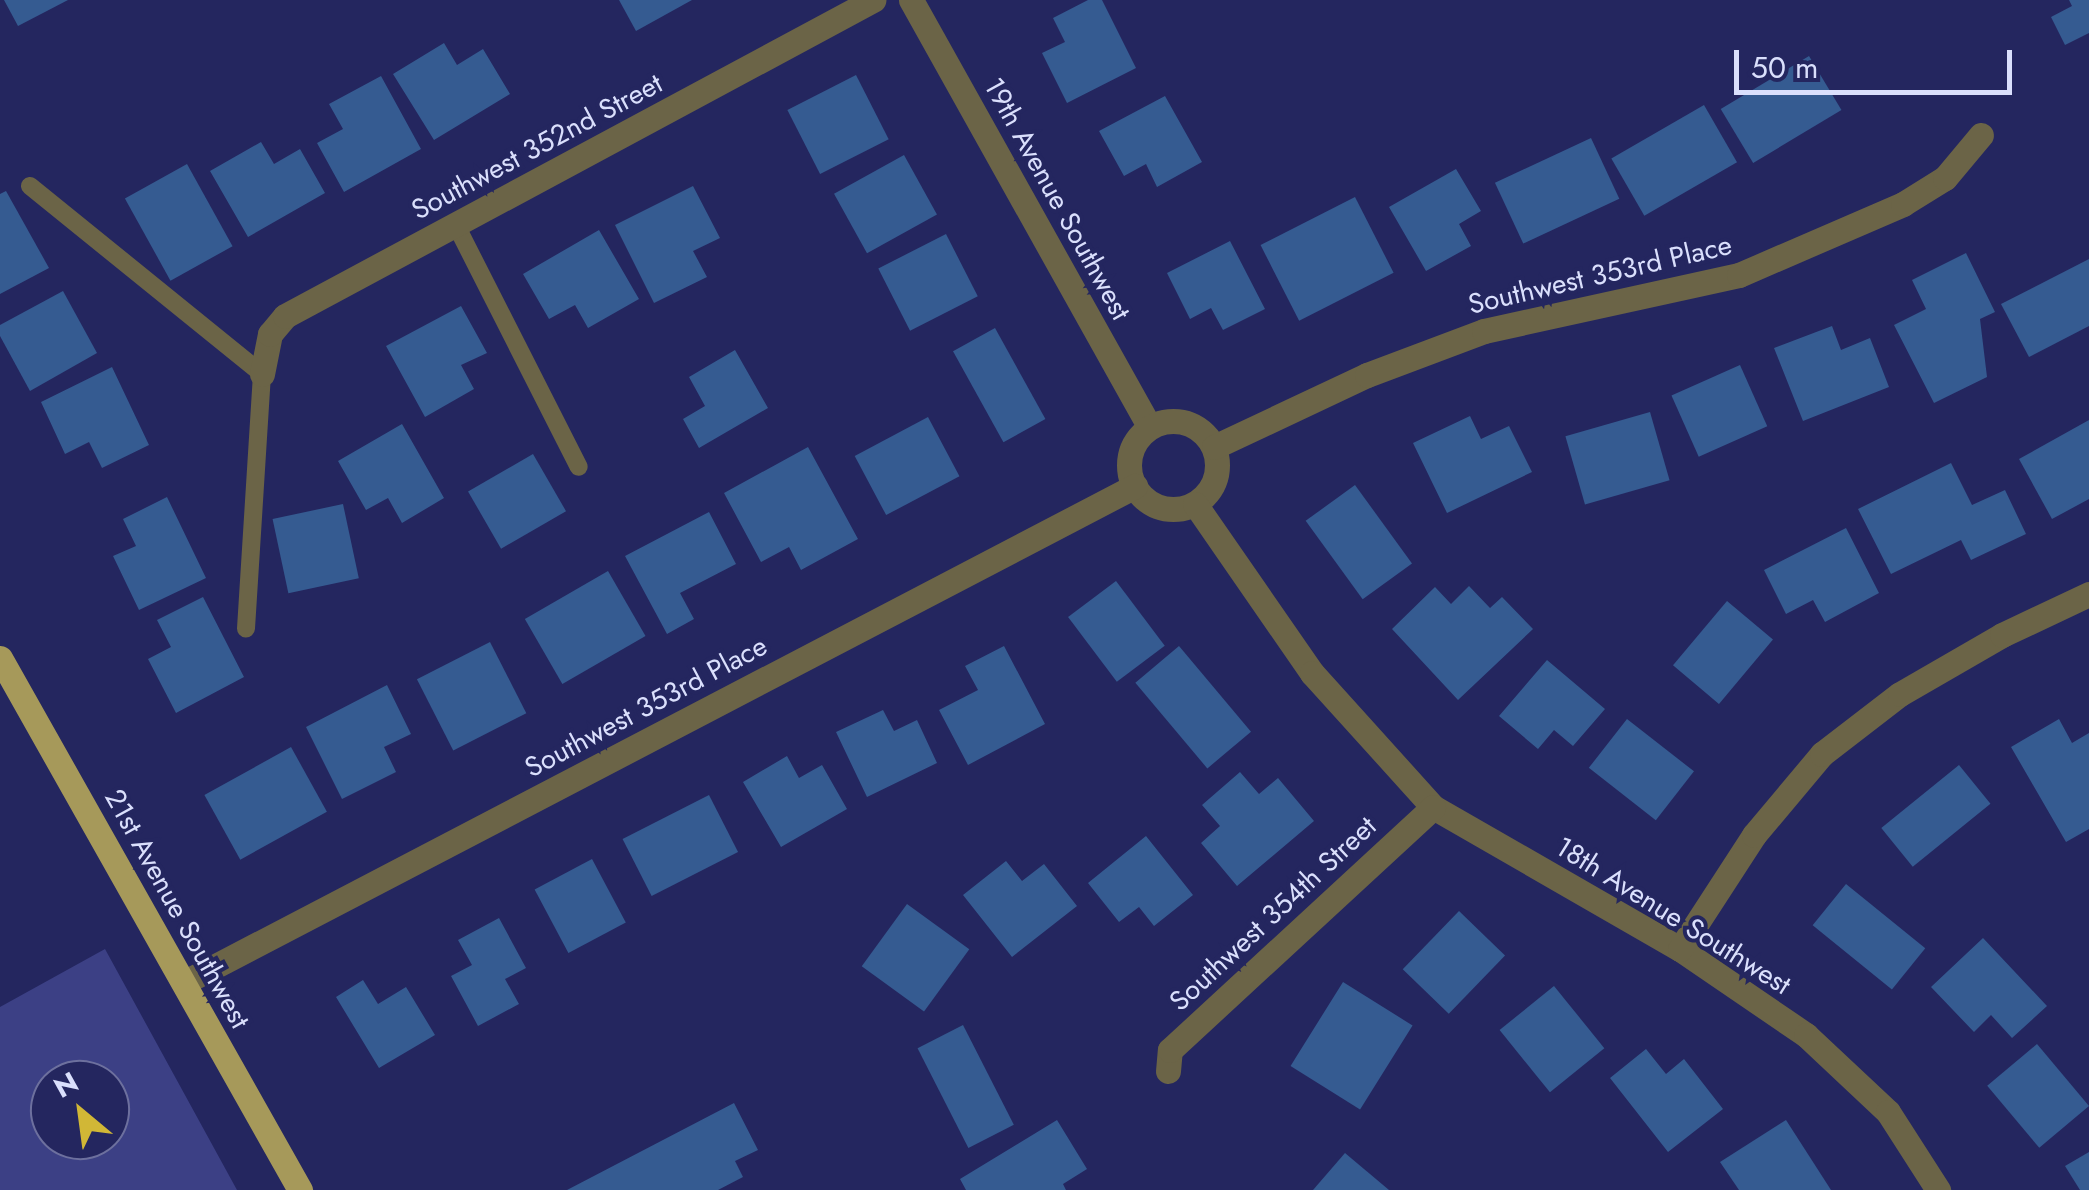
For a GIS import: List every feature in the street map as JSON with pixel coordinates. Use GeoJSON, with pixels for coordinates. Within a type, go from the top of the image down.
{"type":"FeatureCollection","features":[{"type":"Feature","properties":{"kind":"main road","name":"21st Avenue Southwest"},"geometry":{"type":"LineString","coordinates":[[0,658],[300,1190]]}},
{"type":"Feature","properties":{"kind":"street","name":"Southwest 352nd Street"},"geometry":{"type":"LineString","coordinates":[[262,374],[270,334],[285,316],[873,0]]}},
{"type":"Feature","properties":{"kind":"street","name":"19th Avenue Southwest"},"geometry":{"type":"LineString","coordinates":[[911,0],[1150,427]]}},
{"type":"Feature","properties":{"kind":"street","name":"Southwest 353rd Place"},"geometry":{"type":"LineString","coordinates":[[1214,447],[1367,376],[1484,331],[1739,275],[1903,204],[1945,178],[1981,134]]}},
{"type":"Feature","properties":{"kind":"street"},"geometry":{"type":"LineString","coordinates":[[1168,422],[1186,424],[1199,429],[1214,447],[1216,477],[1208,494],[1195,504],[1172,508],[1155,505],[1134,486],[1130,453],[1150,427],[1168,422]]}},
{"type":"Feature","properties":{"kind":"street","name":"Southwest 353rd Place"},"geometry":{"type":"LineString","coordinates":[[185,982],[1134,486]]}},
{"type":"Feature","properties":{"kind":"street"},"geometry":{"type":"LineString","coordinates":[[1195,504],[1312,673],[1433,807]]}},
{"type":"Feature","properties":{"kind":"street"},"geometry":{"type":"LineString","coordinates":[[1680,949],[1754,835],[1822,754],[1900,694],[2002,634],[2089,594]]}},
{"type":"Feature","properties":{"kind":"street","name":"18th Avenue Southwest"},"geometry":{"type":"LineString","coordinates":[[1433,807],[1680,949],[1806,1035],[1888,1112],[1938,1190]]}},
{"type":"Feature","properties":{"kind":"street","name":"Southwest 354th Street"},"geometry":{"type":"LineString","coordinates":[[1168,1071],[1170,1050],[1433,807]]}},
{"type":"Feature","properties":{"kind":"lane"},"geometry":{"type":"LineString","coordinates":[[30,186],[262,374],[246,628]]}},
{"type":"Feature","properties":{"kind":"lane"},"geometry":{"type":"LineString","coordinates":[[456,224],[578,467]]}},
{"type":"Feature","properties":{"kind":"shaded area"},"geometry":{"type":"Polygon","coordinates":[[[105,949],[237,1190],[0,1190],[0,1007],[105,949]]]}},
{"type":"Feature","properties":{"kind":"building"},"geometry":{"type":"Polygon","coordinates":[[[4,0],[68,0],[18,26],[4,0]]]}},
{"type":"Feature","properties":{"kind":"building"},"geometry":{"type":"Polygon","coordinates":[[[619,0],[692,0],[636,31],[619,0]]]}},
{"type":"Feature","properties":{"kind":"building"},"geometry":{"type":"Polygon","coordinates":[[[1088,0],[1102,0],[1136,68],[1067,103],[1042,53],[1065,42],[1053,18],[1088,0]]]}},
{"type":"Feature","properties":{"kind":"building"},"geometry":{"type":"Polygon","coordinates":[[[2069,0],[2089,0],[2089,33],[2065,45],[2051,17],[2072,6],[2069,0]]]}},
{"type":"Feature","properties":{"kind":"building"},"geometry":{"type":"Polygon","coordinates":[[[444,43],[457,65],[483,49],[510,94],[434,140],[393,74],[444,43]]]}},
{"type":"Feature","properties":{"kind":"building"},"geometry":{"type":"Polygon","coordinates":[[[1809,56],[1841,110],[1753,163],[1721,109],[1809,56]]]}},
{"type":"Feature","properties":{"kind":"building"},"geometry":{"type":"Polygon","coordinates":[[[856,75],[889,139],[820,174],[787,110],[856,75]]]}},
{"type":"Feature","properties":{"kind":"building"},"geometry":{"type":"Polygon","coordinates":[[[381,76],[421,149],[344,192],[317,143],[343,129],[329,104],[381,76]]]}},
{"type":"Feature","properties":{"kind":"building"},"geometry":{"type":"Polygon","coordinates":[[[1165,96],[1202,162],[1157,187],[1146,164],[1124,176],[1099,131],[1165,96]]]}},
{"type":"Feature","properties":{"kind":"building"},"geometry":{"type":"Polygon","coordinates":[[[1704,105],[1737,162],[1644,216],[1611,158],[1704,105]]]}},
{"type":"Feature","properties":{"kind":"building"},"geometry":{"type":"Polygon","coordinates":[[[1591,138],[1619,199],[1523,244],[1495,183],[1591,138]]]}},
{"type":"Feature","properties":{"kind":"building"},"geometry":{"type":"Polygon","coordinates":[[[261,142],[274,164],[300,149],[325,193],[248,237],[210,171],[261,142]]]}},
{"type":"Feature","properties":{"kind":"building"},"geometry":{"type":"Polygon","coordinates":[[[904,155],[937,214],[867,253],[834,194],[904,155]]]}},
{"type":"Feature","properties":{"kind":"building"},"geometry":{"type":"Polygon","coordinates":[[[187,164],[233,246],[170,281],[125,198],[187,164]]]}},
{"type":"Feature","properties":{"kind":"building"},"geometry":{"type":"Polygon","coordinates":[[[1456,169],[1481,211],[1459,224],[1471,246],[1426,271],[1389,207],[1456,169]]]}},
{"type":"Feature","properties":{"kind":"building"},"geometry":{"type":"Polygon","coordinates":[[[693,186],[720,238],[693,251],[707,277],[654,303],[615,225],[693,186]]]}},
{"type":"Feature","properties":{"kind":"building"},"geometry":{"type":"Polygon","coordinates":[[[6,191],[49,268],[0,294],[0,194],[6,191]]]}},
{"type":"Feature","properties":{"kind":"building"},"geometry":{"type":"Polygon","coordinates":[[[1355,197],[1394,273],[1299,321],[1261,245],[1355,197]]]}},
{"type":"Feature","properties":{"kind":"building"},"geometry":{"type":"Polygon","coordinates":[[[599,230],[639,299],[588,328],[575,305],[549,319],[523,274],[599,230]]]}},
{"type":"Feature","properties":{"kind":"building"},"geometry":{"type":"Polygon","coordinates":[[[946,234],[978,296],[910,331],[878,269],[946,234]]]}},
{"type":"Feature","properties":{"kind":"building"},"geometry":{"type":"Polygon","coordinates":[[[1230,241],[1265,309],[1223,330],[1211,308],[1190,319],[1167,273],[1230,241]]]}},
{"type":"Feature","properties":{"kind":"building"},"geometry":{"type":"Polygon","coordinates":[[[1966,253],[1995,312],[1980,319],[1987,377],[1934,403],[1894,325],[1926,309],[1912,280],[1966,253]]]}},
{"type":"Feature","properties":{"kind":"building"},"geometry":{"type":"Polygon","coordinates":[[[2089,259],[2089,326],[2029,357],[2001,304],[2089,259]]]}},
{"type":"Feature","properties":{"kind":"building"},"geometry":{"type":"Polygon","coordinates":[[[63,291],[97,353],[30,391],[0,336],[0,325],[63,291]]]}},
{"type":"Feature","properties":{"kind":"building"},"geometry":{"type":"Polygon","coordinates":[[[461,306],[487,353],[461,365],[474,389],[425,417],[386,346],[461,306]]]}},
{"type":"Feature","properties":{"kind":"building"},"geometry":{"type":"Polygon","coordinates":[[[1832,326],[1841,350],[1870,338],[1889,387],[1803,421],[1774,348],[1832,326]]]}},
{"type":"Feature","properties":{"kind":"building"},"geometry":{"type":"Polygon","coordinates":[[[995,328],[1045,419],[1003,442],[953,351],[995,328]]]}},
{"type":"Feature","properties":{"kind":"building"},"geometry":{"type":"Polygon","coordinates":[[[735,350],[768,408],[699,448],[683,419],[705,406],[689,377],[735,350]]]}},
{"type":"Feature","properties":{"kind":"building"},"geometry":{"type":"Polygon","coordinates":[[[1740,365],[1767,426],[1699,457],[1671,396],[1740,365]]]}},
{"type":"Feature","properties":{"kind":"building"},"geometry":{"type":"Polygon","coordinates":[[[112,367],[149,445],[102,468],[89,442],[65,454],[41,402],[112,367]]]}},
{"type":"Feature","properties":{"kind":"building"},"geometry":{"type":"Polygon","coordinates":[[[1650,412],[1670,480],[1585,505],[1565,436],[1650,412]]]}},
{"type":"Feature","properties":{"kind":"building"},"geometry":{"type":"Polygon","coordinates":[[[1470,416],[1481,439],[1509,426],[1532,472],[1447,513],[1413,443],[1470,416]]]}},
{"type":"Feature","properties":{"kind":"building"},"geometry":{"type":"Polygon","coordinates":[[[928,417],[959,476],[886,515],[855,456],[928,417]]]}},
{"type":"Feature","properties":{"kind":"building"},"geometry":{"type":"Polygon","coordinates":[[[2089,420],[2089,499],[2052,519],[2019,459],[2089,420]]]}},
{"type":"Feature","properties":{"kind":"building"},"geometry":{"type":"Polygon","coordinates":[[[402,424],[444,498],[402,523],[388,498],[366,510],[338,461],[402,424]]]}},
{"type":"Feature","properties":{"kind":"building"},"geometry":{"type":"Polygon","coordinates":[[[808,447],[858,539],[801,570],[789,547],[761,562],[724,493],[808,447]]]}},
{"type":"Feature","properties":{"kind":"building"},"geometry":{"type":"Polygon","coordinates":[[[533,454],[566,511],[501,549],[468,492],[533,454]]]}},
{"type":"Feature","properties":{"kind":"building"},"geometry":{"type":"Polygon","coordinates":[[[1951,463],[1972,505],[2005,490],[2026,534],[1971,560],[1961,540],[1891,574],[1858,509],[1951,463]]]}},
{"type":"Feature","properties":{"kind":"building"},"geometry":{"type":"Polygon","coordinates":[[[1355,485],[1412,563],[1363,599],[1306,521],[1355,485]]]}},
{"type":"Feature","properties":{"kind":"building"},"geometry":{"type":"Polygon","coordinates":[[[167,497],[206,578],[139,610],[113,556],[136,546],[123,519],[167,497]]]}},
{"type":"Feature","properties":{"kind":"building"},"geometry":{"type":"Polygon","coordinates":[[[343,504],[359,578],[288,593],[273,519],[343,504]]]}},
{"type":"Feature","properties":{"kind":"building"},"geometry":{"type":"Polygon","coordinates":[[[709,512],[736,564],[680,593],[694,619],[667,634],[625,556],[709,512]]]}},
{"type":"Feature","properties":{"kind":"building"},"geometry":{"type":"Polygon","coordinates":[[[1846,528],[1879,593],[1825,622],[1813,600],[1786,614],[1764,570],[1846,528]]]}},
{"type":"Feature","properties":{"kind":"building"},"geometry":{"type":"Polygon","coordinates":[[[608,571],[646,636],[562,684],[525,619],[608,571]]]}},
{"type":"Feature","properties":{"kind":"building"},"geometry":{"type":"Polygon","coordinates":[[[1116,581],[1165,646],[1117,682],[1068,617],[1116,581]]]}},
{"type":"Feature","properties":{"kind":"building"},"geometry":{"type":"Polygon","coordinates":[[[1469,586],[1490,608],[1502,597],[1533,629],[1458,700],[1392,629],[1435,587],[1451,604],[1469,586]]]}},
{"type":"Feature","properties":{"kind":"building"},"geometry":{"type":"Polygon","coordinates":[[[203,597],[244,677],[176,713],[148,659],[171,647],[157,620],[203,597]]]}},
{"type":"Feature","properties":{"kind":"building"},"geometry":{"type":"Polygon","coordinates":[[[1727,601],[1773,640],[1719,704],[1673,665],[1727,601]]]}},
{"type":"Feature","properties":{"kind":"building"},"geometry":{"type":"Polygon","coordinates":[[[490,642],[526,713],[453,751],[417,679],[490,642]]]}},
{"type":"Feature","properties":{"kind":"building"},"geometry":{"type":"Polygon","coordinates":[[[1004,646],[1045,724],[968,765],[939,710],[978,690],[965,666],[1004,646]]]}},
{"type":"Feature","properties":{"kind":"building"},"geometry":{"type":"Polygon","coordinates":[[[1179,646],[1251,732],[1207,768],[1135,683],[1179,646]]]}},
{"type":"Feature","properties":{"kind":"building"},"geometry":{"type":"Polygon","coordinates":[[[1547,660],[1605,709],[1573,746],[1554,730],[1538,749],[1499,716],[1547,660]]]}},
{"type":"Feature","properties":{"kind":"building"},"geometry":{"type":"Polygon","coordinates":[[[387,685],[411,734],[384,747],[396,772],[342,799],[306,727],[387,685]]]}},
{"type":"Feature","properties":{"kind":"building"},"geometry":{"type":"Polygon","coordinates":[[[883,710],[894,731],[917,720],[937,763],[867,797],[836,732],[883,710]]]}},
{"type":"Feature","properties":{"kind":"building"},"geometry":{"type":"Polygon","coordinates":[[[1627,719],[1694,771],[1656,820],[1589,768],[1627,719]]]}},
{"type":"Feature","properties":{"kind":"building"},"geometry":{"type":"Polygon","coordinates":[[[2059,719],[2072,743],[2089,733],[2089,829],[2066,842],[2011,747],[2059,719]]]}},
{"type":"Feature","properties":{"kind":"building"},"geometry":{"type":"Polygon","coordinates":[[[291,747],[327,812],[240,860],[204,795],[291,747]]]}},
{"type":"Feature","properties":{"kind":"building"},"geometry":{"type":"Polygon","coordinates":[[[787,756],[799,778],[822,765],[847,809],[781,847],[743,782],[787,756]]]}},
{"type":"Feature","properties":{"kind":"building"},"geometry":{"type":"Polygon","coordinates":[[[1959,765],[1990,804],[1913,867],[1881,828],[1959,765]]]}},
{"type":"Feature","properties":{"kind":"building"},"geometry":{"type":"Polygon","coordinates":[[[1240,772],[1259,794],[1278,778],[1314,821],[1237,886],[1201,843],[1220,826],[1202,805],[1240,772]]]}},
{"type":"Feature","properties":{"kind":"building"},"geometry":{"type":"Polygon","coordinates":[[[709,795],[738,852],[652,896],[623,839],[709,795]]]}},
{"type":"Feature","properties":{"kind":"building"},"geometry":{"type":"Polygon","coordinates":[[[1146,836],[1193,895],[1154,926],[1139,907],[1119,922],[1088,883],[1146,836]]]}},
{"type":"Feature","properties":{"kind":"building"},"geometry":{"type":"Polygon","coordinates":[[[592,859],[626,923],[568,953],[535,890],[592,859]]]}},
{"type":"Feature","properties":{"kind":"building"},"geometry":{"type":"Polygon","coordinates":[[[1006,861],[1022,881],[1044,864],[1077,906],[1012,957],[963,895],[1006,861]]]}},
{"type":"Feature","properties":{"kind":"building"},"geometry":{"type":"Polygon","coordinates":[[[1846,884],[1925,948],[1892,989],[1813,925],[1846,884]]]}},
{"type":"Feature","properties":{"kind":"building"},"geometry":{"type":"Polygon","coordinates":[[[907,904],[969,949],[924,1012],[862,966],[907,904]]]}},
{"type":"Feature","properties":{"kind":"building"},"geometry":{"type":"Polygon","coordinates":[[[1459,911],[1505,955],[1449,1014],[1403,969],[1459,911]]]}},
{"type":"Feature","properties":{"kind":"building"},"geometry":{"type":"Polygon","coordinates":[[[499,918],[526,968],[505,979],[519,1004],[478,1026],[451,976],[472,965],[458,940],[499,918]]]}},
{"type":"Feature","properties":{"kind":"building"},"geometry":{"type":"Polygon","coordinates":[[[1983,938],[2047,1006],[2012,1038],[1991,1015],[1974,1032],[1931,987],[1983,938]]]}},
{"type":"Feature","properties":{"kind":"building"},"geometry":{"type":"Polygon","coordinates":[[[363,980],[378,1004],[406,987],[435,1035],[379,1068],[336,997],[363,980]]]}},
{"type":"Feature","properties":{"kind":"building"},"geometry":{"type":"Polygon","coordinates":[[[1343,982],[1413,1025],[1360,1109],[1291,1066],[1343,982]]]}},
{"type":"Feature","properties":{"kind":"building"},"geometry":{"type":"Polygon","coordinates":[[[1554,986],[1604,1048],[1550,1092],[1500,1030],[1554,986]]]}},
{"type":"Feature","properties":{"kind":"building"},"geometry":{"type":"Polygon","coordinates":[[[963,1025],[1014,1125],[968,1148],[918,1048],[963,1025]]]}},
{"type":"Feature","properties":{"kind":"building"},"geometry":{"type":"Polygon","coordinates":[[[2037,1044],[2089,1106],[2039,1148],[1987,1086],[2037,1044]]]}},
{"type":"Feature","properties":{"kind":"building"},"geometry":{"type":"Polygon","coordinates":[[[1646,1049],[1666,1074],[1684,1059],[1723,1109],[1668,1152],[1610,1078],[1646,1049]]]}},
{"type":"Feature","properties":{"kind":"building"},"geometry":{"type":"Polygon","coordinates":[[[734,1103],[758,1150],[735,1161],[743,1177],[718,1190],[567,1190],[734,1103]]]}},
{"type":"Feature","properties":{"kind":"building"},"geometry":{"type":"Polygon","coordinates":[[[1057,1120],[1087,1169],[1063,1184],[1066,1190],[966,1190],[960,1179],[1057,1120]]]}},
{"type":"Feature","properties":{"kind":"building"},"geometry":{"type":"Polygon","coordinates":[[[1786,1120],[1831,1190],[1739,1190],[1720,1162],[1786,1120]]]}},
{"type":"Feature","properties":{"kind":"building"},"geometry":{"type":"Polygon","coordinates":[[[2089,1152],[2089,1190],[2080,1190],[2065,1166],[2089,1152]]]}},
{"type":"Feature","properties":{"kind":"building"},"geometry":{"type":"Polygon","coordinates":[[[1345,1153],[1389,1190],[1313,1190],[1345,1153]]]}}]}
